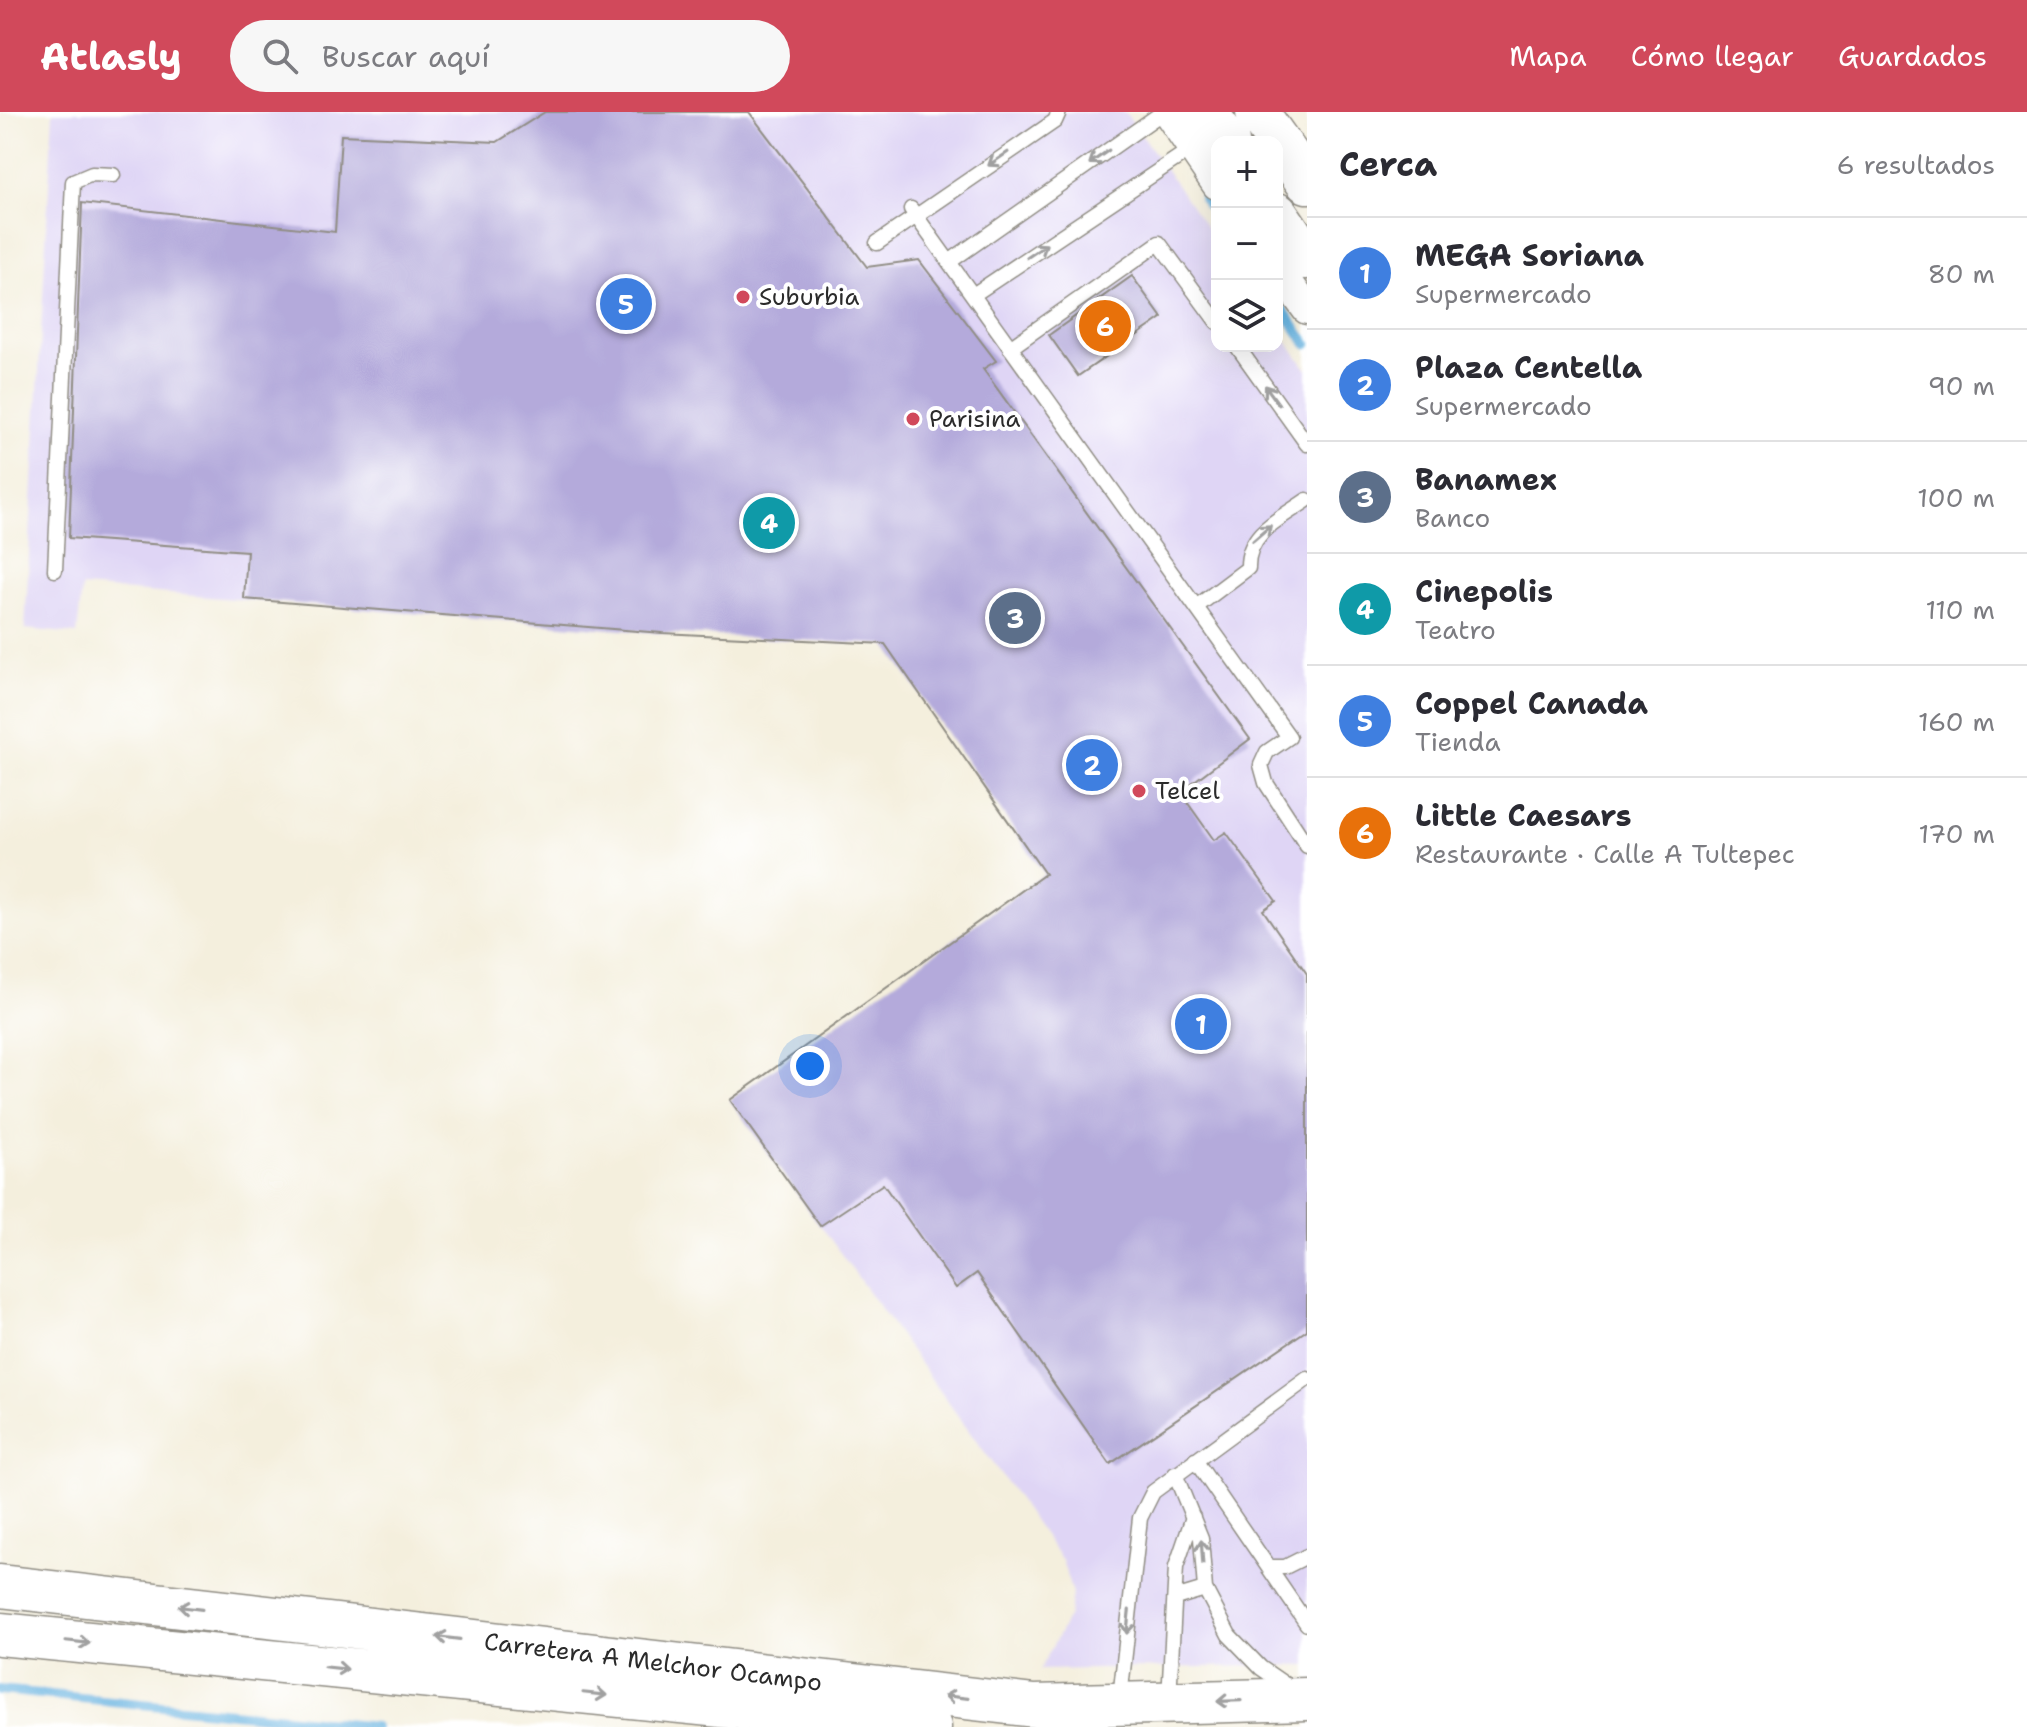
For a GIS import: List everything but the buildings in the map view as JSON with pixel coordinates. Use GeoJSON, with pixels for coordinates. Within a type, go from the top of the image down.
{"type":"FeatureCollection","features":[{"type":"Feature","properties":{"kind":"main road"},"geometry":{"type":"LineString","coordinates":[[1257,112],[1307,182]]}},
{"type":"Feature","properties":{"kind":"main road"},"geometry":{"type":"LineString","coordinates":[[1283,223],[1307,258]]}},
{"type":"Feature","properties":{"kind":"main road","name":"Carretera A Melchor Ocampo"},"geometry":{"type":"LineString","coordinates":[[0,1586],[1034,1706],[1119,1707],[1306,1699]]}},
{"type":"Feature","properties":{"kind":"main road","name":"Carretera A Melchor Ocampo"},"geometry":{"type":"LineString","coordinates":[[0,1634],[930,1727]]}},
{"type":"Feature","properties":{"kind":"street"},"geometry":{"type":"LineString","coordinates":[[1166,112],[1208,134]]}},
{"type":"Feature","properties":{"kind":"street"},"geometry":{"type":"LineString","coordinates":[[1283,276],[1307,309]]}},
{"type":"Feature","properties":{"kind":"lane"},"geometry":{"type":"LineString","coordinates":[[877,243],[913,212],[1055,121],[1059,112]]}},
{"type":"Feature","properties":{"kind":"lane"},"geometry":{"type":"LineString","coordinates":[[949,262],[1166,112]]}},
{"type":"Feature","properties":{"kind":"lane"},"geometry":{"type":"LineString","coordinates":[[973,295],[1208,134]]}},
{"type":"Feature","properties":{"kind":"lane"},"geometry":{"type":"LineString","coordinates":[[55,570],[73,182],[92,174],[113,175]]}},
{"type":"Feature","properties":{"kind":"lane"},"geometry":{"type":"LineString","coordinates":[[913,212],[1289,737],[1267,752],[1261,765],[1266,783],[1307,846]]}},
{"type":"Feature","properties":{"kind":"lane"},"geometry":{"type":"LineString","coordinates":[[1010,348],[1159,243],[1211,316]]}},
{"type":"Feature","properties":{"kind":"lane"},"geometry":{"type":"LineString","coordinates":[[1241,352],[1307,444]]}},
{"type":"Feature","properties":{"kind":"lane"},"geometry":{"type":"LineString","coordinates":[[1196,607],[1248,568],[1247,551],[1255,536],[1307,500]]}},
{"type":"Feature","properties":{"kind":"lane"},"geometry":{"type":"LineString","coordinates":[[1294,828],[1307,818]]}},
{"type":"Feature","properties":{"kind":"lane"},"geometry":{"type":"LineString","coordinates":[[1119,1707],[1140,1518],[1153,1492],[1307,1379]]}},
{"type":"Feature","properties":{"kind":"lane"},"geometry":{"type":"LineString","coordinates":[[1195,1460],[1307,1624]]}},
{"type":"Feature","properties":{"kind":"lane"},"geometry":{"type":"LineString","coordinates":[[1175,1474],[1201,1538],[1205,1589],[1229,1635],[1261,1668],[1306,1699]]}},
{"type":"Feature","properties":{"kind":"lane"},"geometry":{"type":"LineString","coordinates":[[1169,1703],[1176,1567],[1193,1517]]}},
{"type":"Feature","properties":{"kind":"lane"},"geometry":{"type":"LineString","coordinates":[[1270,1567],[1285,1567],[1307,1556]]}},
{"type":"Feature","properties":{"kind":"lane"},"geometry":{"type":"LineString","coordinates":[[1175,1598],[1205,1589]]}},
{"type":"Feature","properties":{"kind":"shaded area"},"geometry":{"type":"Polygon","coordinates":[[[53,112],[1125,112],[1211,234],[1211,352],[1283,352],[1283,336],[1307,370],[1307,1665],[1040,1670],[1069,1615],[1072,1594],[1062,1560],[730,1100],[1045,875],[886,645],[662,633],[82,587],[77,634],[25,629],[53,112]]]}},
{"type":"Feature","properties":{"kind":"waterway"},"geometry":{"type":"LineString","coordinates":[[1203,197],[1211,208]]}},
{"type":"Feature","properties":{"kind":"waterway"},"geometry":{"type":"LineString","coordinates":[[1283,310],[1307,344]]}},
{"type":"Feature","properties":{"kind":"waterway"},"geometry":{"type":"LineString","coordinates":[[0,1690],[375,1727]]}},
{"type":"Feature","properties":{"kind":"place","name":"Suburbia"},"geometry":{"type":"Point","coordinates":[743,297]}},
{"type":"Feature","properties":{"kind":"place","name":"Coppel Canada"},"geometry":{"type":"Point","coordinates":[626,304]}},
{"type":"Feature","properties":{"kind":"place","name":"Little Caesars"},"geometry":{"type":"Point","coordinates":[1105,326]}},
{"type":"Feature","properties":{"kind":"place","name":"Parisina"},"geometry":{"type":"Point","coordinates":[913,419]}},
{"type":"Feature","properties":{"kind":"place","name":"Cinepolis"},"geometry":{"type":"Point","coordinates":[769,523]}},
{"type":"Feature","properties":{"kind":"place","name":"Banamex"},"geometry":{"type":"Point","coordinates":[1015,618]}},
{"type":"Feature","properties":{"kind":"place","name":"Plaza Centella"},"geometry":{"type":"Point","coordinates":[1092,765]}},
{"type":"Feature","properties":{"kind":"place","name":"Telcel"},"geometry":{"type":"Point","coordinates":[1139,791]}},
{"type":"Feature","properties":{"kind":"place","name":"MEGA Soriana"},"geometry":{"type":"Point","coordinates":[1201,1024]}}]}
